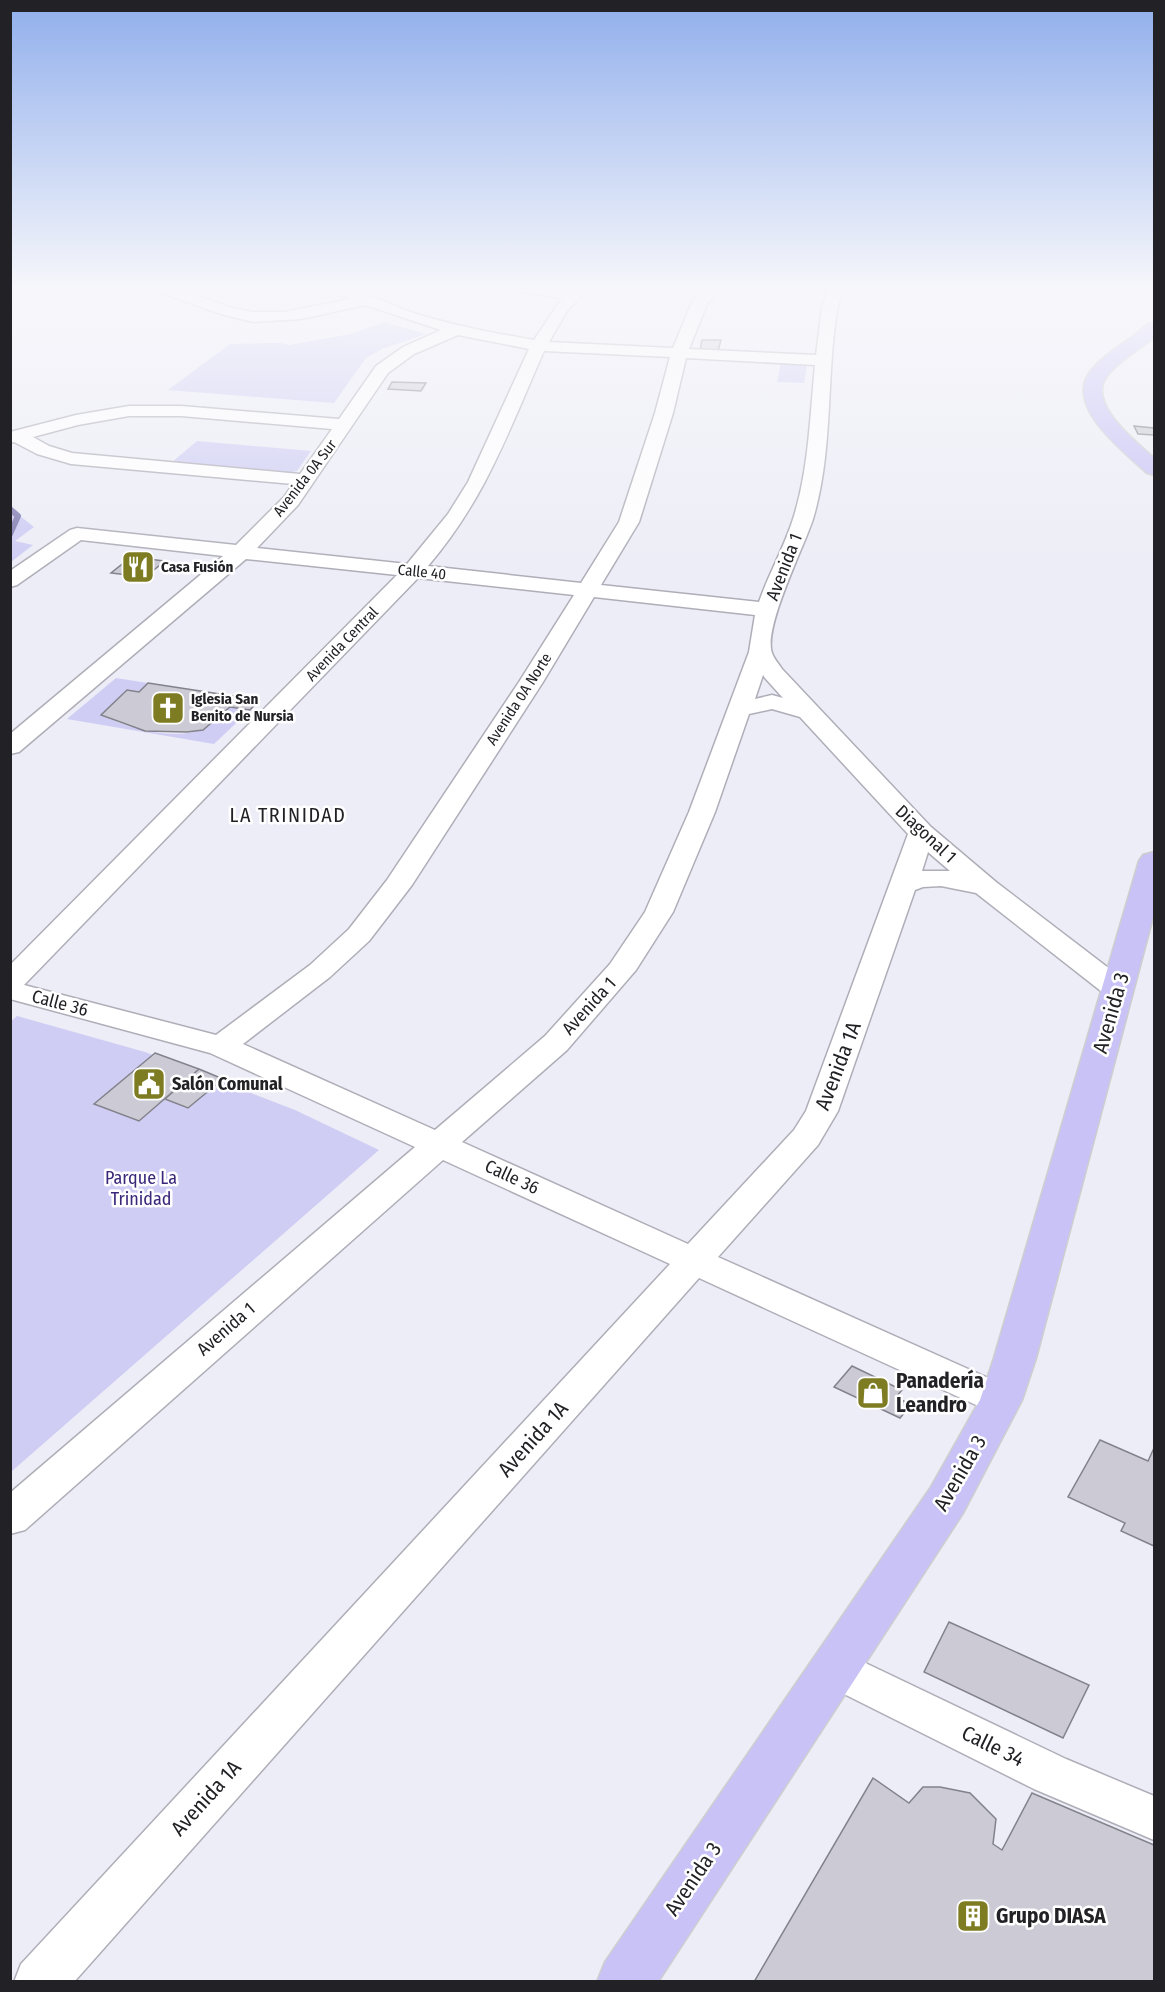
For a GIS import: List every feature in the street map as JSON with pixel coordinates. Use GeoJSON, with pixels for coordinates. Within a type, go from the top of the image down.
{"type":"FeatureCollection","features":[{"type":"Feature","properties":{"kind":"main road"},"geometry":{"type":"LineString","coordinates":[[1095,380],[1091,392],[1097,408],[1112,428],[1155,469]]}},
{"type":"Feature","properties":{"kind":"main road","name":"Avenida 3"},"geometry":{"type":"LineString","coordinates":[[625,1982],[947,1500],[1000,1400],[1015,1358],[1117,989],[1155,861]]}},
{"type":"Feature","properties":{"kind":"street","name":"Avenida 0A Sur"},"geometry":{"type":"LineString","coordinates":[[10,747],[241,552],[291,501],[375,380]]}},
{"type":"Feature","properties":{"kind":"street","name":"Avenida Central"},"geometry":{"type":"LineString","coordinates":[[10,982],[222,768],[412,571],[462,510],[524,380]]}},
{"type":"Feature","properties":{"kind":"street","name":"Avenida 0A Norte"},"geometry":{"type":"LineString","coordinates":[[221,1046],[320,971],[349,946],[398,885],[588,591],[629,522],[636,507],[672,380]]}},
{"type":"Feature","properties":{"kind":"street","name":"Avenida 1"},"geometry":{"type":"LineString","coordinates":[[10,1518],[556,1043],[600,996],[638,948],[667,896],[702,812],[760,652],[760,640],[768,610],[804,515],[822,380]]}},
{"type":"Feature","properties":{"kind":"street"},"geometry":{"type":"LineString","coordinates":[[13,437],[102,414],[138,411],[181,411],[345,425]]}},
{"type":"Feature","properties":{"kind":"street"},"geometry":{"type":"LineString","coordinates":[[13,437],[43,450],[71,458],[307,480]]}},
{"type":"Feature","properties":{"kind":"street","name":"Calle 40"},"geometry":{"type":"LineString","coordinates":[[10,581],[77,534],[768,610]]}},
{"type":"Feature","properties":{"kind":"street","name":"Diagonal 1"},"geometry":{"type":"LineString","coordinates":[[760,652],[773,673],[807,711],[922,833],[986,888],[1117,989]]}},
{"type":"Feature","properties":{"kind":"street"},"geometry":{"type":"LineString","coordinates":[[738,710],[772,702],[807,711]]}},
{"type":"Feature","properties":{"kind":"street","name":"Avenida 1A"},"geometry":{"type":"LineString","coordinates":[[39,1982],[794,1153],[815,1125],[822,1111],[922,833]]}},
{"type":"Feature","properties":{"kind":"street"},"geometry":{"type":"LineString","coordinates":[[903,885],[934,876],[986,888]]}},
{"type":"Feature","properties":{"kind":"street","name":"Calle 36"},"geometry":{"type":"LineString","coordinates":[[10,990],[221,1046],[1000,1400]]}},
{"type":"Feature","properties":{"kind":"street","name":"Calle 34"},"geometry":{"type":"LineString","coordinates":[[834,1667],[1050,1774],[1155,1818]]}},
{"type":"Feature","properties":{"kind":"green space"},"geometry":{"type":"Polygon","coordinates":[[[182,380],[350,380],[334,403],[168,390],[182,380]]]}},
{"type":"Feature","properties":{"kind":"green space"},"geometry":{"type":"Polygon","coordinates":[[[777,380],[805,380],[804,383],[777,382],[777,380]]]}},
{"type":"Feature","properties":{"kind":"green space"},"geometry":{"type":"Polygon","coordinates":[[[197,441],[311,451],[297,471],[287,473],[171,463],[197,441]]]}},
{"type":"Feature","properties":{"kind":"green space"},"geometry":{"type":"Polygon","coordinates":[[[10,508],[34,527],[15,541],[33,545],[11,562],[10,508]]]}},
{"type":"Feature","properties":{"kind":"green space"},"geometry":{"type":"Polygon","coordinates":[[[116,678],[148,683],[139,692],[126,690],[102,715],[137,729],[176,734],[189,733],[205,728],[230,707],[250,710],[214,744],[67,719],[116,678]]]}},
{"type":"Feature","properties":{"kind":"green space","name":"Parque La Trinidad"},"geometry":{"type":"Polygon","coordinates":[[[17,1016],[145,1052],[295,1110],[379,1150],[11,1472],[10,1022],[17,1016]]]}},
{"type":"Feature","properties":{"kind":"building"},"geometry":{"type":"Polygon","coordinates":[[[392,382],[426,383],[421,391],[388,389],[392,382]]]}},
{"type":"Feature","properties":{"kind":"building"},"geometry":{"type":"Polygon","coordinates":[[[1134,426],[1154,428],[1154,435],[1138,434],[1134,426]]]}},
{"type":"Feature","properties":{"kind":"building","name":"Casa Fusión"},"geometry":{"type":"Polygon","coordinates":[[[131,557],[165,561],[145,577],[111,573],[131,557]]]}},
{"type":"Feature","properties":{"kind":"building","name":"Iglesia San Benito de Nursia"},"geometry":{"type":"Polygon","coordinates":[[[148,683],[259,700],[250,710],[230,707],[203,730],[187,732],[145,731],[101,715],[127,690],[139,692],[148,683]]]}},
{"type":"Feature","properties":{"kind":"building","name":"Salón Comunal"},"geometry":{"type":"Polygon","coordinates":[[[155,1053],[199,1069],[139,1121],[94,1104],[155,1053]]]}},
{"type":"Feature","properties":{"kind":"building"},"geometry":{"type":"Polygon","coordinates":[[[199,1069],[223,1079],[188,1108],[165,1099],[199,1069]]]}},
{"type":"Feature","properties":{"kind":"building","name":"Panadería Leandro"},"geometry":{"type":"Polygon","coordinates":[[[852,1366],[902,1390],[896,1397],[911,1405],[900,1418],[834,1387],[852,1366]]]}},
{"type":"Feature","properties":{"kind":"building"},"geometry":{"type":"Polygon","coordinates":[[[1100,1440],[1148,1461],[1154,1448],[1154,1546],[1121,1531],[1125,1523],[1068,1497],[1100,1440]]]}},
{"type":"Feature","properties":{"kind":"building"},"geometry":{"type":"Polygon","coordinates":[[[949,1622],[1089,1685],[1063,1738],[924,1672],[949,1622]]]}},
{"type":"Feature","properties":{"kind":"building","name":"Grupo DIASA"},"geometry":{"type":"Polygon","coordinates":[[[873,1778],[909,1803],[923,1787],[940,1787],[970,1793],[996,1819],[993,1844],[1002,1850],[1032,1793],[1154,1845],[1154,1982],[754,1982],[873,1778]]]}},
{"type":"Feature","properties":{"kind":"waterway"},"geometry":{"type":"LineString","coordinates":[[10,509],[18,516],[10,534]]}},
{"type":"Feature","properties":{"kind":"place","name":"Casa Fusión"},"geometry":{"type":"Point","coordinates":[138,567]}},
{"type":"Feature","properties":{"kind":"place","name":"Iglesia San Benito de Nursia"},"geometry":{"type":"Point","coordinates":[168,708]}},
{"type":"Feature","properties":{"kind":"place","name":"Salón Comunal"},"geometry":{"type":"Point","coordinates":[149,1084]}},
{"type":"Feature","properties":{"kind":"place","name":"Panadería Leandro"},"geometry":{"type":"Point","coordinates":[873,1393]}},
{"type":"Feature","properties":{"kind":"place","name":"Grupo DIASA"},"geometry":{"type":"Point","coordinates":[973,1916]}},
{"type":"Feature","properties":{"kind":"district","name":"LA TRINIDAD"},"geometry":{"type":"Point","coordinates":[288,815]}}]}
